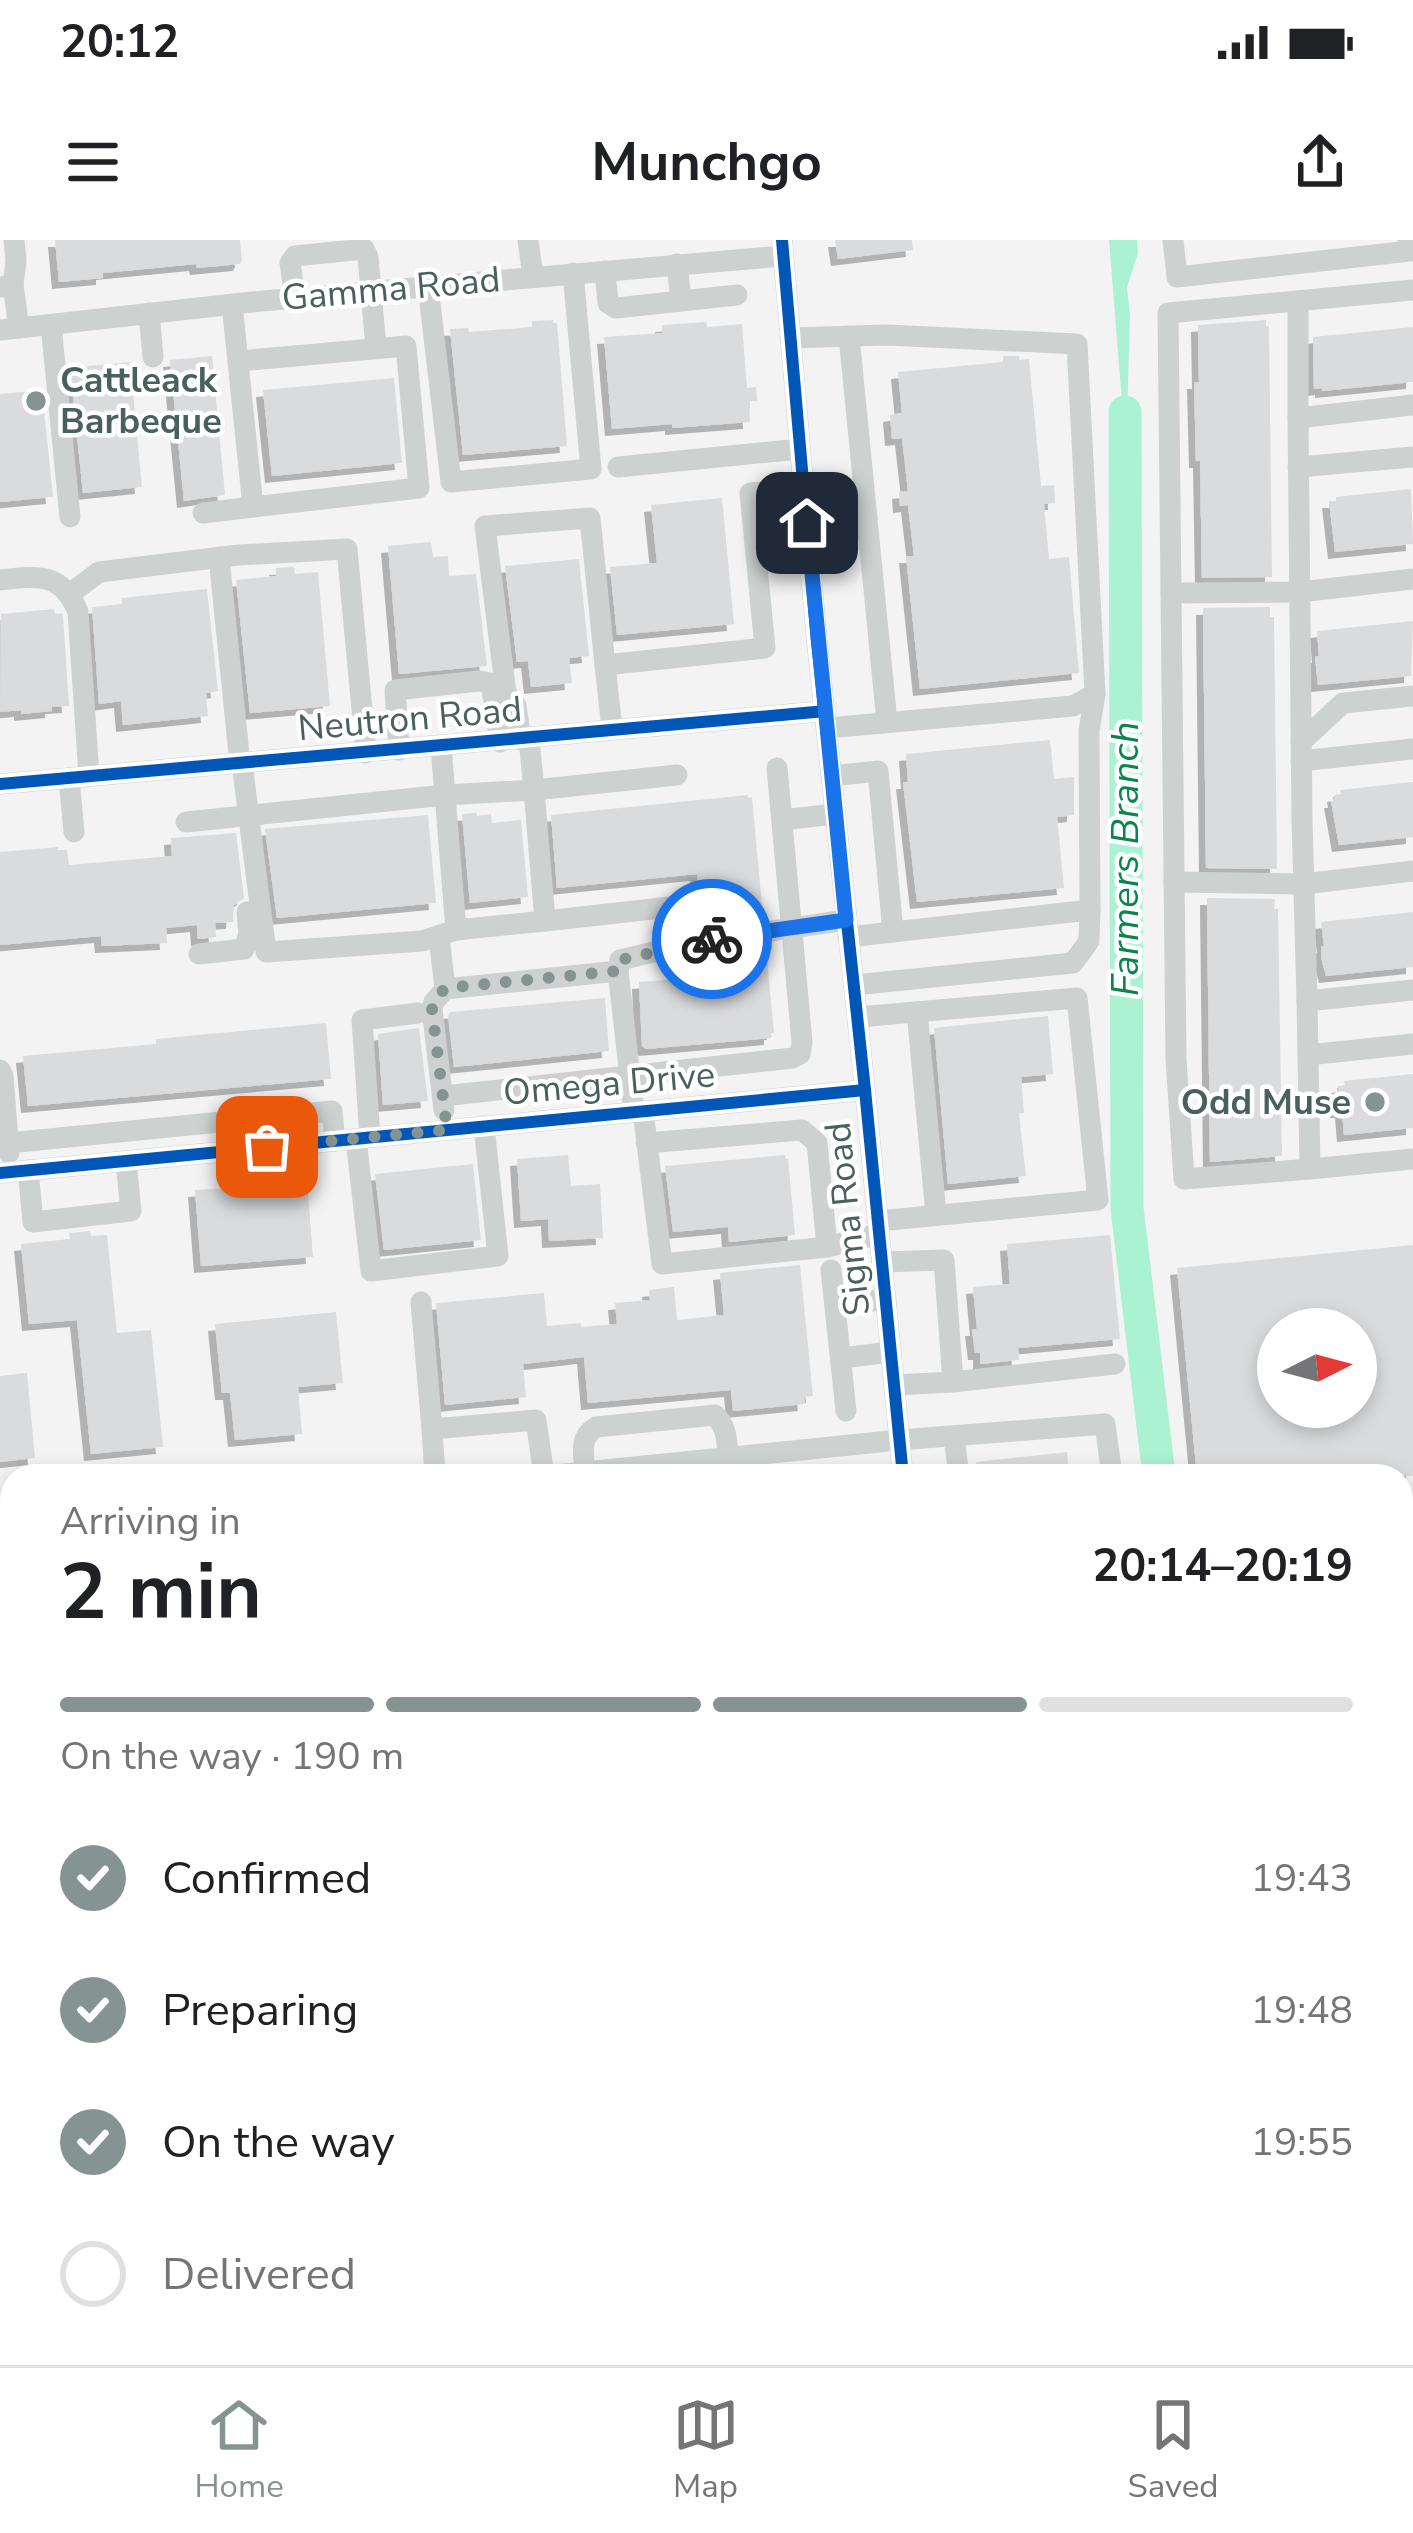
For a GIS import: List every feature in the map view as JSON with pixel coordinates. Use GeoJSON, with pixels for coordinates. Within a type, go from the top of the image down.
{"type":"FeatureCollection","features":[{"type":"Feature","properties":{"kind":"street"},"geometry":{"type":"LineString","coordinates":[[9,329],[7,286],[16,262],[14,240]]}},
{"type":"Feature","properties":{"kind":"street"},"geometry":{"type":"LineString","coordinates":[[528,240],[533,277]]}},
{"type":"Feature","properties":{"kind":"street"},"geometry":{"type":"LineString","coordinates":[[1173,240],[1177,277],[1410,251],[1408,240]]}},
{"type":"Feature","properties":{"kind":"street","name":"Gamma Road"},"geometry":{"type":"LineString","coordinates":[[9,329],[677,264],[782,248]]}},
{"type":"Feature","properties":{"kind":"street","name":"Sigma Road"},"geometry":{"type":"LineString","coordinates":[[782,248],[817,642],[902,1464]]}},
{"type":"Feature","properties":{"kind":"street"},"geometry":{"type":"LineString","coordinates":[[295,298],[290,262],[295,256],[364,249],[376,348]]}},
{"type":"Feature","properties":{"kind":"street"},"geometry":{"type":"LineString","coordinates":[[677,264],[681,301]]}},
{"type":"Feature","properties":{"kind":"street"},"geometry":{"type":"LineString","coordinates":[[604,271],[610,307],[737,295]]}},
{"type":"Feature","properties":{"kind":"street"},"geometry":{"type":"LineString","coordinates":[[428,286],[451,482],[591,470],[573,273]]}},
{"type":"Feature","properties":{"kind":"street"},"geometry":{"type":"LineString","coordinates":[[1413,290],[1168,314],[1176,1059],[1184,1179],[1413,1159]]}},
{"type":"Feature","properties":{"kind":"street"},"geometry":{"type":"LineString","coordinates":[[1298,301],[1310,1169]]}},
{"type":"Feature","properties":{"kind":"street"},"geometry":{"type":"LineString","coordinates":[[232,304],[253,507]]}},
{"type":"Feature","properties":{"kind":"street"},"geometry":{"type":"LineString","coordinates":[[149,314],[153,357]]}},
{"type":"Feature","properties":{"kind":"street"},"geometry":{"type":"LineString","coordinates":[[51,325],[70,517]]}},
{"type":"Feature","properties":{"kind":"street"},"geometry":{"type":"LineString","coordinates":[[790,338],[887,335],[1077,344],[1095,694],[1089,730],[1089,941],[1073,963],[854,985]]}},
{"type":"Feature","properties":{"kind":"street"},"geometry":{"type":"LineString","coordinates":[[849,336],[887,722]]}},
{"type":"Feature","properties":{"kind":"street"},"geometry":{"type":"LineString","coordinates":[[202,513],[418,488],[406,346],[239,361]]}},
{"type":"Feature","properties":{"kind":"street"},"geometry":{"type":"LineString","coordinates":[[1298,418],[1413,405]]}},
{"type":"Feature","properties":{"kind":"street"},"geometry":{"type":"LineString","coordinates":[[618,467],[800,449]]}},
{"type":"Feature","properties":{"kind":"street"},"geometry":{"type":"LineString","coordinates":[[1298,467],[1413,457]]}},
{"type":"Feature","properties":{"kind":"street"},"geometry":{"type":"LineString","coordinates":[[605,665],[765,648],[750,493],[803,488]]}},
{"type":"Feature","properties":{"kind":"street"},"geometry":{"type":"LineString","coordinates":[[517,740],[516,706],[506,693],[485,526],[590,518],[612,729]]}},
{"type":"Feature","properties":{"kind":"street"},"geometry":{"type":"LineString","coordinates":[[71,593],[99,572],[219,557],[347,549],[366,753]]}},
{"type":"Feature","properties":{"kind":"street"},"geometry":{"type":"LineString","coordinates":[[199,954],[244,949],[249,934],[241,763],[219,557]]}},
{"type":"Feature","properties":{"kind":"street"},"geometry":{"type":"LineString","coordinates":[[0,580],[46,579],[71,593],[78,612],[79,777],[74,832]]}},
{"type":"Feature","properties":{"kind":"street"},"geometry":{"type":"LineString","coordinates":[[1171,593],[1300,592],[1413,579]]}},
{"type":"Feature","properties":{"kind":"street"},"geometry":{"type":"LineString","coordinates":[[399,750],[394,690],[491,683],[534,790],[545,921]]}},
{"type":"Feature","properties":{"kind":"street","name":"Neutron Road"},"geometry":{"type":"LineString","coordinates":[[0,784],[612,729],[887,722],[1073,706],[1095,694]]}},
{"type":"Feature","properties":{"kind":"street"},"geometry":{"type":"LineString","coordinates":[[1301,751],[1343,703],[1413,696]]}},
{"type":"Feature","properties":{"kind":"street"},"geometry":{"type":"LineString","coordinates":[[441,746],[447,933],[445,988],[432,1009],[447,1130]]}},
{"type":"Feature","properties":{"kind":"street"},"geometry":{"type":"LineString","coordinates":[[1301,751],[1413,748]]}},
{"type":"Feature","properties":{"kind":"street"},"geometry":{"type":"LineString","coordinates":[[443,1096],[800,1054],[777,768]]}},
{"type":"Feature","properties":{"kind":"street"},"geometry":{"type":"LineString","coordinates":[[832,776],[878,771],[893,932]]}},
{"type":"Feature","properties":{"kind":"street"},"geometry":{"type":"LineString","coordinates":[[186,822],[677,776]]}},
{"type":"Feature","properties":{"kind":"street"},"geometry":{"type":"LineString","coordinates":[[782,820],[835,814]]}},
{"type":"Feature","properties":{"kind":"street"},"geometry":{"type":"LineString","coordinates":[[243,816],[266,952],[422,941],[447,933],[688,905],[691,943]]}},
{"type":"Feature","properties":{"kind":"street"},"geometry":{"type":"LineString","coordinates":[[1174,882],[1304,884],[1413,871]]}},
{"type":"Feature","properties":{"kind":"street"},"geometry":{"type":"LineString","coordinates":[[858,1017],[1077,998],[1098,1200],[936,1214],[879,1227],[827,1247],[662,1264],[646,1143],[630,1076],[620,960],[793,926],[893,932],[1090,910]]}},
{"type":"Feature","properties":{"kind":"street"},"geometry":{"type":"LineString","coordinates":[[445,988],[618,971]]}},
{"type":"Feature","properties":{"kind":"street"},"geometry":{"type":"LineString","coordinates":[[1307,1001],[1413,990]]}},
{"type":"Feature","properties":{"kind":"street"},"geometry":{"type":"LineString","coordinates":[[917,1012],[936,1214]]}},
{"type":"Feature","properties":{"kind":"street"},"geometry":{"type":"LineString","coordinates":[[418,1013],[362,1020],[354,1139],[371,1271],[498,1256],[484,1126]]}},
{"type":"Feature","properties":{"kind":"street"},"geometry":{"type":"LineString","coordinates":[[1308,1055],[1413,1044]]}},
{"type":"Feature","properties":{"kind":"street"},"geometry":{"type":"LineString","coordinates":[[0,1070],[19,1142],[18,1171],[33,1222],[131,1211],[126,1161]]}},
{"type":"Feature","properties":{"kind":"street","name":"Omega Drive"},"geometry":{"type":"LineString","coordinates":[[18,1171],[865,1090]]}},
{"type":"Feature","properties":{"kind":"street"},"geometry":{"type":"LineString","coordinates":[[19,1142],[332,1111],[354,1139]]}},
{"type":"Feature","properties":{"kind":"street"},"geometry":{"type":"LineString","coordinates":[[646,1143],[802,1130],[817,1143],[827,1247]]}},
{"type":"Feature","properties":{"kind":"street"},"geometry":{"type":"LineString","coordinates":[[310,1143],[313,1167]]}},
{"type":"Feature","properties":{"kind":"street"},"geometry":{"type":"LineString","coordinates":[[179,1156],[182,1180]]}},
{"type":"Feature","properties":{"kind":"street"},"geometry":{"type":"LineString","coordinates":[[882,1262],[944,1260],[953,1382]]}},
{"type":"Feature","properties":{"kind":"street"},"geometry":{"type":"LineString","coordinates":[[831,1270],[846,1411]]}},
{"type":"Feature","properties":{"kind":"street"},"geometry":{"type":"LineString","coordinates":[[835,1306],[886,1299]]}},
{"type":"Feature","properties":{"kind":"street"},"geometry":{"type":"LineString","coordinates":[[421,1302],[434,1464]]}},
{"type":"Feature","properties":{"kind":"street"},"geometry":{"type":"LineString","coordinates":[[841,1358],[891,1352]]}},
{"type":"Feature","properties":{"kind":"street"},"geometry":{"type":"LineString","coordinates":[[894,1385],[1115,1364]]}},
{"type":"Feature","properties":{"kind":"street"},"geometry":{"type":"LineString","coordinates":[[584,1464],[586,1434],[601,1426],[715,1415],[726,1430],[726,1464]]}},
{"type":"Feature","properties":{"kind":"street"},"geometry":{"type":"LineString","coordinates":[[432,1429],[536,1420],[543,1464]]}},
{"type":"Feature","properties":{"kind":"street"},"geometry":{"type":"LineString","coordinates":[[745,1464],[899,1440],[1105,1424],[1110,1464]]}},
{"type":"Feature","properties":{"kind":"street"},"geometry":{"type":"LineString","coordinates":[[954,1437],[957,1464]]}},
{"type":"Feature","properties":{"kind":"shaded area"},"geometry":{"type":"Polygon","coordinates":[[[1109,240],[1137,240],[1138,253],[1127,287],[1126,453],[1109,240]]]}},
{"type":"Feature","properties":{"kind":"building"},"geometry":{"type":"Polygon","coordinates":[[[55,240],[240,240],[242,260],[240,264],[103,273],[103,278],[59,282],[55,240]]]}},
{"type":"Feature","properties":{"kind":"building"},"geometry":{"type":"Polygon","coordinates":[[[835,240],[912,240],[913,250],[838,259],[835,240]]]}},
{"type":"Feature","properties":{"kind":"building"},"geometry":{"type":"Polygon","coordinates":[[[1266,320],[1272,577],[1202,578],[1194,382],[1199,382],[1198,325],[1266,320]]]}},
{"type":"Feature","properties":{"kind":"building"},"geometry":{"type":"Polygon","coordinates":[[[532,321],[557,323],[567,446],[463,455],[450,329],[532,327],[532,321]]]}},
{"type":"Feature","properties":{"kind":"building"},"geometry":{"type":"Polygon","coordinates":[[[706,322],[707,327],[742,324],[747,388],[756,387],[757,401],[749,401],[750,422],[612,429],[604,337],[662,333],[662,325],[706,322]]]}},
{"type":"Feature","properties":{"kind":"building"},"geometry":{"type":"Polygon","coordinates":[[[1413,327],[1413,382],[1314,389],[1313,337],[1413,327]]]}},
{"type":"Feature","properties":{"kind":"building"},"geometry":{"type":"Polygon","coordinates":[[[212,356],[225,495],[184,501],[170,360],[212,356]]]}},
{"type":"Feature","properties":{"kind":"building"},"geometry":{"type":"Polygon","coordinates":[[[1003,356],[1029,359],[1041,486],[1054,485],[1055,503],[1044,504],[1049,559],[1069,557],[1079,673],[920,689],[906,556],[914,556],[908,505],[900,506],[899,492],[908,491],[902,438],[892,439],[890,415],[902,413],[898,372],[1003,362],[1003,356]]]}},
{"type":"Feature","properties":{"kind":"building"},"geometry":{"type":"Polygon","coordinates":[[[130,362],[142,487],[83,493],[70,368],[130,362]]]}},
{"type":"Feature","properties":{"kind":"building"},"geometry":{"type":"Polygon","coordinates":[[[394,378],[402,463],[272,476],[263,390],[394,378]]]}},
{"type":"Feature","properties":{"kind":"building"},"geometry":{"type":"Polygon","coordinates":[[[42,390],[53,497],[0,502],[0,394],[42,390]]]}},
{"type":"Feature","properties":{"kind":"building"},"geometry":{"type":"Polygon","coordinates":[[[1411,489],[1413,544],[1335,552],[1329,501],[1411,489]]]}},
{"type":"Feature","properties":{"kind":"building"},"geometry":{"type":"Polygon","coordinates":[[[722,498],[734,624],[617,635],[610,567],[657,563],[651,505],[722,498]]]}},
{"type":"Feature","properties":{"kind":"building"},"geometry":{"type":"Polygon","coordinates":[[[431,542],[433,557],[448,556],[449,576],[476,574],[487,666],[399,674],[388,546],[431,542]]]}},
{"type":"Feature","properties":{"kind":"building"},"geometry":{"type":"Polygon","coordinates":[[[579,559],[589,656],[569,658],[572,683],[531,687],[528,661],[517,662],[505,566],[579,559]]]}},
{"type":"Feature","properties":{"kind":"building"},"geometry":{"type":"Polygon","coordinates":[[[294,567],[295,574],[318,572],[330,706],[250,713],[236,580],[276,576],[276,568],[294,567]]]}},
{"type":"Feature","properties":{"kind":"building"},"geometry":{"type":"Polygon","coordinates":[[[207,589],[218,691],[206,693],[208,716],[123,725],[121,701],[99,704],[92,607],[122,604],[122,598],[207,589]]]}},
{"type":"Feature","properties":{"kind":"building"},"geometry":{"type":"Polygon","coordinates":[[[1270,607],[1270,617],[1274,617],[1277,869],[1206,868],[1203,608],[1270,607]]]}},
{"type":"Feature","properties":{"kind":"building"},"geometry":{"type":"Polygon","coordinates":[[[54,609],[63,616],[69,706],[21,714],[21,710],[0,712],[1,614],[54,609]]]}},
{"type":"Feature","properties":{"kind":"building"},"geometry":{"type":"Polygon","coordinates":[[[1413,621],[1411,676],[1318,685],[1317,631],[1413,621]]]}},
{"type":"Feature","properties":{"kind":"building"},"geometry":{"type":"Polygon","coordinates":[[[1050,740],[1054,779],[1074,777],[1074,815],[1057,817],[1064,888],[917,902],[903,782],[908,782],[906,754],[1050,740]]]}},
{"type":"Feature","properties":{"kind":"building"},"geometry":{"type":"Polygon","coordinates":[[[1413,782],[1413,837],[1339,845],[1334,795],[1341,794],[1340,790],[1413,782]]]}},
{"type":"Feature","properties":{"kind":"building"},"geometry":{"type":"Polygon","coordinates":[[[752,797],[763,917],[705,926],[697,874],[557,888],[551,815],[752,797]]]}},
{"type":"Feature","properties":{"kind":"building"},"geometry":{"type":"Polygon","coordinates":[[[462,814],[491,814],[492,823],[521,820],[528,897],[470,903],[462,814]]]}},
{"type":"Feature","properties":{"kind":"building"},"geometry":{"type":"Polygon","coordinates":[[[428,815],[436,903],[277,918],[265,829],[428,815]]]}},
{"type":"Feature","properties":{"kind":"building"},"geometry":{"type":"Polygon","coordinates":[[[236,833],[244,898],[234,905],[233,922],[215,923],[216,937],[198,939],[197,925],[166,928],[167,943],[102,946],[101,936],[0,945],[0,852],[58,847],[67,850],[69,865],[172,856],[171,838],[236,833]]]}},
{"type":"Feature","properties":{"kind":"building"},"geometry":{"type":"Polygon","coordinates":[[[1207,898],[1275,899],[1274,909],[1278,909],[1282,1156],[1210,1162],[1207,898]]]}},
{"type":"Feature","properties":{"kind":"building"},"geometry":{"type":"Polygon","coordinates":[[[1413,912],[1413,967],[1326,976],[1321,922],[1413,912]]]}},
{"type":"Feature","properties":{"kind":"building"},"geometry":{"type":"Polygon","coordinates":[[[766,948],[771,1038],[642,1046],[639,982],[704,977],[702,957],[766,948]]]}},
{"type":"Feature","properties":{"kind":"building"},"geometry":{"type":"Polygon","coordinates":[[[605,998],[609,1051],[454,1067],[450,1012],[605,998]]]}},
{"type":"Feature","properties":{"kind":"building"},"geometry":{"type":"Polygon","coordinates":[[[1048,1016],[1053,1074],[1021,1077],[1024,1113],[1019,1113],[1026,1176],[948,1184],[934,1028],[1048,1016]]]}},
{"type":"Feature","properties":{"kind":"building"},"geometry":{"type":"Polygon","coordinates":[[[326,1023],[331,1079],[28,1106],[23,1056],[326,1023]]]}},
{"type":"Feature","properties":{"kind":"building"},"geometry":{"type":"Polygon","coordinates":[[[419,1028],[428,1101],[383,1105],[378,1034],[419,1028]]]}},
{"type":"Feature","properties":{"kind":"building","name":"Odd Muse"},"geometry":{"type":"Polygon","coordinates":[[[1413,1074],[1413,1128],[1344,1135],[1342,1111],[1337,1111],[1338,1086],[1345,1085],[1344,1081],[1413,1074]]]}},
{"type":"Feature","properties":{"kind":"building"},"geometry":{"type":"Polygon","coordinates":[[[568,1155],[571,1186],[600,1184],[603,1238],[549,1241],[548,1219],[521,1221],[517,1159],[568,1155]]]}},
{"type":"Feature","properties":{"kind":"building"},"geometry":{"type":"Polygon","coordinates":[[[785,1155],[795,1235],[729,1242],[728,1227],[673,1232],[665,1166],[785,1155]]]}},
{"type":"Feature","properties":{"kind":"building"},"geometry":{"type":"Polygon","coordinates":[[[473,1164],[481,1240],[384,1250],[375,1174],[473,1164]]]}},
{"type":"Feature","properties":{"kind":"building"},"geometry":{"type":"Polygon","coordinates":[[[307,1180],[313,1257],[201,1266],[195,1190],[307,1180]]]}},
{"type":"Feature","properties":{"kind":"building"},"geometry":{"type":"Polygon","coordinates":[[[90,1231],[91,1236],[107,1235],[117,1333],[151,1330],[163,1447],[91,1454],[77,1320],[29,1324],[21,1244],[70,1239],[69,1233],[90,1231]]]}},
{"type":"Feature","properties":{"kind":"building"},"geometry":{"type":"Polygon","coordinates":[[[1110,1235],[1120,1339],[1018,1348],[1019,1360],[980,1364],[972,1329],[977,1329],[973,1287],[1010,1284],[1007,1244],[1110,1235]]]}},
{"type":"Feature","properties":{"kind":"building"},"geometry":{"type":"Polygon","coordinates":[[[1413,1245],[1413,1464],[1196,1464],[1177,1268],[1413,1245]]]}},
{"type":"Feature","properties":{"kind":"building"},"geometry":{"type":"Polygon","coordinates":[[[800,1265],[813,1396],[804,1397],[805,1404],[733,1411],[731,1390],[588,1403],[584,1357],[523,1364],[526,1397],[445,1405],[436,1303],[544,1293],[547,1326],[581,1323],[581,1327],[617,1324],[615,1303],[650,1300],[649,1290],[674,1287],[677,1320],[724,1315],[720,1273],[800,1265]]]}},
{"type":"Feature","properties":{"kind":"building"},"geometry":{"type":"Polygon","coordinates":[[[336,1312],[343,1383],[298,1387],[302,1434],[235,1440],[230,1393],[222,1393],[215,1324],[336,1312]]]}},
{"type":"Feature","properties":{"kind":"building"},"geometry":{"type":"Polygon","coordinates":[[[27,1373],[35,1458],[0,1462],[0,1376],[27,1373]]]}},
{"type":"Feature","properties":{"kind":"building"},"geometry":{"type":"Polygon","coordinates":[[[1067,1452],[1068,1464],[976,1464],[1067,1452]]]}},
{"type":"Feature","properties":{"kind":"waterway","name":"Farmers Branch"},"geometry":{"type":"LineString","coordinates":[[1125,412],[1127,1208],[1158,1464]]}},
{"type":"Feature","properties":{"kind":"cycle path"},"geometry":{"type":"LineString","coordinates":[[782,240],[817,642],[902,1464]]}},
{"type":"Feature","properties":{"kind":"cycle path"},"geometry":{"type":"LineString","coordinates":[[0,784],[826,711]]}},
{"type":"Feature","properties":{"kind":"cycle path"},"geometry":{"type":"LineString","coordinates":[[0,1173],[865,1090]]}},
{"type":"Feature","properties":{"kind":"way so far"},"geometry":{"type":"LineString","coordinates":[[267,1147],[447,1130],[432,1009],[445,988],[618,971],[620,960],[712,939]]}},
{"type":"Feature","properties":{"kind":"place","name":"Cattleack Barbeque"},"geometry":{"type":"Point","coordinates":[36,401]}},
{"type":"Feature","properties":{"kind":"place","name":"Odd Muse"},"geometry":{"type":"Point","coordinates":[1375,1102]}},
{"type":"Feature","properties":{"kind":"route"},"geometry":{"type":"LineString","coordinates":[[712,939],[846,920],[807,523]]}}]}
